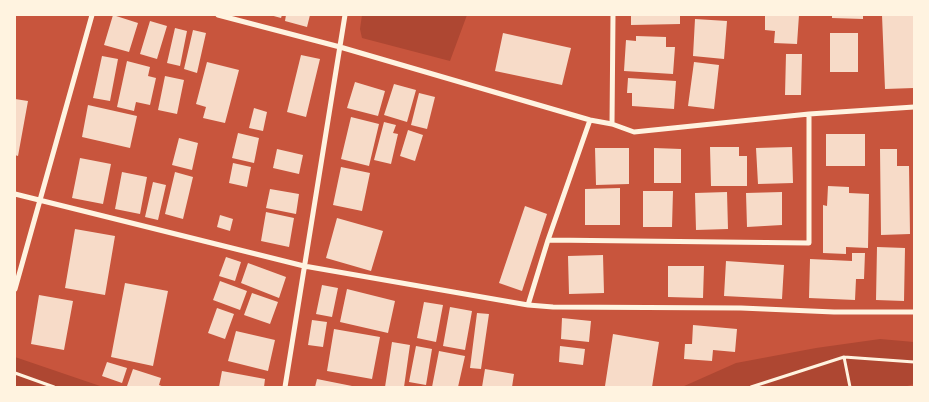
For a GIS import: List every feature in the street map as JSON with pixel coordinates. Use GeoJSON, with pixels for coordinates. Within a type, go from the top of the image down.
{"type":"FeatureCollection","features":[{"type":"Feature","properties":{"kind":"street"},"geometry":{"type":"LineString","coordinates":[[15,289],[92,15]]}},
{"type":"Feature","properties":{"kind":"street"},"geometry":{"type":"LineString","coordinates":[[218,15],[340,47],[590,120],[612,124],[634,132],[809,114],[914,107]]}},
{"type":"Feature","properties":{"kind":"street"},"geometry":{"type":"LineString","coordinates":[[285,387],[345,15]]}},
{"type":"Feature","properties":{"kind":"street"},"geometry":{"type":"LineString","coordinates":[[612,124],[613,15]]}},
{"type":"Feature","properties":{"kind":"street"},"geometry":{"type":"LineString","coordinates":[[548,240],[809,242],[809,114]]}},
{"type":"Feature","properties":{"kind":"street"},"geometry":{"type":"LineString","coordinates":[[528,305],[548,240],[590,120]]}},
{"type":"Feature","properties":{"kind":"street"},"geometry":{"type":"LineString","coordinates":[[15,194],[304,266],[528,305],[553,307],[741,308],[834,312],[914,312]]}},
{"type":"Feature","properties":{"kind":"path"},"geometry":{"type":"LineString","coordinates":[[844,357],[850,387]]}},
{"type":"Feature","properties":{"kind":"path"},"geometry":{"type":"LineString","coordinates":[[751,387],[844,357],[914,362]]}},
{"type":"Feature","properties":{"kind":"path"},"geometry":{"type":"LineString","coordinates":[[15,373],[54,387]]}},
{"type":"Feature","properties":{"kind":"shaded area"},"geometry":{"type":"Polygon","coordinates":[[[362,15],[467,15],[450,61],[362,38],[360,29],[362,15]]]}},
{"type":"Feature","properties":{"kind":"shaded area"},"geometry":{"type":"Polygon","coordinates":[[[880,339],[914,342],[914,384],[904,387],[682,387],[736,363],[816,348],[880,339]]]}},
{"type":"Feature","properties":{"kind":"shaded area"},"geometry":{"type":"Polygon","coordinates":[[[15,357],[103,387],[15,387],[15,357]]]}},
{"type":"Feature","properties":{"kind":"building"},"geometry":{"type":"Polygon","coordinates":[[[113,15],[138,23],[129,52],[104,45],[113,15]]]}},
{"type":"Feature","properties":{"kind":"building"},"geometry":{"type":"Polygon","coordinates":[[[270,15],[282,15],[281,18],[270,15]]]}},
{"type":"Feature","properties":{"kind":"building"},"geometry":{"type":"Polygon","coordinates":[[[286,15],[310,15],[307,27],[285,21],[286,15]]]}},
{"type":"Feature","properties":{"kind":"building"},"geometry":{"type":"Polygon","coordinates":[[[631,15],[680,15],[680,24],[631,25],[631,15]]]}},
{"type":"Feature","properties":{"kind":"building"},"geometry":{"type":"Polygon","coordinates":[[[765,15],[799,15],[797,44],[774,43],[775,31],[765,30],[765,15]]]}},
{"type":"Feature","properties":{"kind":"building"},"geometry":{"type":"Polygon","coordinates":[[[832,15],[863,15],[863,19],[832,18],[832,15]]]}},
{"type":"Feature","properties":{"kind":"building"},"geometry":{"type":"Polygon","coordinates":[[[882,15],[914,15],[914,88],[885,89],[882,15]]]}},
{"type":"Feature","properties":{"kind":"building"},"geometry":{"type":"Polygon","coordinates":[[[695,19],[727,21],[724,59],[693,56],[695,19]]]}},
{"type":"Feature","properties":{"kind":"building"},"geometry":{"type":"Polygon","coordinates":[[[150,21],[167,26],[157,59],[140,54],[150,21]]]}},
{"type":"Feature","properties":{"kind":"building"},"geometry":{"type":"Polygon","coordinates":[[[175,28],[187,31],[180,66],[167,63],[175,28]]]}},
{"type":"Feature","properties":{"kind":"building"},"geometry":{"type":"Polygon","coordinates":[[[193,30],[206,33],[197,73],[184,69],[193,30]]]}},
{"type":"Feature","properties":{"kind":"building"},"geometry":{"type":"Polygon","coordinates":[[[503,33],[571,48],[562,85],[495,71],[503,33]]]}},
{"type":"Feature","properties":{"kind":"building"},"geometry":{"type":"Polygon","coordinates":[[[830,33],[858,33],[858,72],[830,72],[830,33]]]}},
{"type":"Feature","properties":{"kind":"building"},"geometry":{"type":"Polygon","coordinates":[[[636,36],[666,37],[666,47],[675,47],[673,74],[624,71],[626,40],[636,41],[636,36]]]}},
{"type":"Feature","properties":{"kind":"building"},"geometry":{"type":"Polygon","coordinates":[[[786,54],[802,54],[801,95],[785,95],[786,54]]]}},
{"type":"Feature","properties":{"kind":"building"},"geometry":{"type":"Polygon","coordinates":[[[301,55],[320,59],[306,117],[287,112],[301,55]]]}},
{"type":"Feature","properties":{"kind":"building"},"geometry":{"type":"Polygon","coordinates":[[[102,56],[118,59],[110,101],[93,98],[102,56]]]}},
{"type":"Feature","properties":{"kind":"building"},"geometry":{"type":"Polygon","coordinates":[[[127,61],[150,67],[148,76],[156,78],[150,105],[136,102],[134,111],[117,107],[127,61]]]}},
{"type":"Feature","properties":{"kind":"building"},"geometry":{"type":"Polygon","coordinates":[[[207,62],[239,70],[225,123],[203,118],[206,107],[196,104],[207,62]]]}},
{"type":"Feature","properties":{"kind":"building"},"geometry":{"type":"Polygon","coordinates":[[[694,62],[719,65],[714,109],[688,106],[694,62]]]}},
{"type":"Feature","properties":{"kind":"building"},"geometry":{"type":"Polygon","coordinates":[[[165,76],[184,80],[177,114],[158,110],[165,76]]]}},
{"type":"Feature","properties":{"kind":"building"},"geometry":{"type":"Polygon","coordinates":[[[628,78],[676,81],[674,109],[632,106],[632,93],[627,93],[628,78]]]}},
{"type":"Feature","properties":{"kind":"building"},"geometry":{"type":"Polygon","coordinates":[[[355,82],[385,91],[378,116],[347,108],[355,82]]]}},
{"type":"Feature","properties":{"kind":"building"},"geometry":{"type":"Polygon","coordinates":[[[394,84],[416,90],[407,122],[384,115],[394,84]]]}},
{"type":"Feature","properties":{"kind":"building"},"geometry":{"type":"Polygon","coordinates":[[[419,93],[435,97],[427,129],[411,125],[419,93]]]}},
{"type":"Feature","properties":{"kind":"building"},"geometry":{"type":"Polygon","coordinates":[[[15,99],[28,101],[18,156],[15,155],[15,99]]]}},
{"type":"Feature","properties":{"kind":"building"},"geometry":{"type":"Polygon","coordinates":[[[88,105],[137,116],[130,148],[82,137],[88,105]]]}},
{"type":"Feature","properties":{"kind":"building"},"geometry":{"type":"Polygon","coordinates":[[[254,108],[267,112],[263,131],[249,128],[254,108]]]}},
{"type":"Feature","properties":{"kind":"building"},"geometry":{"type":"Polygon","coordinates":[[[351,117],[379,124],[369,166],[341,159],[351,117]]]}},
{"type":"Feature","properties":{"kind":"building"},"geometry":{"type":"Polygon","coordinates":[[[384,122],[396,125],[393,133],[398,134],[391,164],[374,160],[384,122]]]}},
{"type":"Feature","properties":{"kind":"building"},"geometry":{"type":"Polygon","coordinates":[[[408,130],[423,135],[415,161],[400,156],[408,130]]]}},
{"type":"Feature","properties":{"kind":"building"},"geometry":{"type":"Polygon","coordinates":[[[238,133],[259,138],[254,163],[232,158],[238,133]]]}},
{"type":"Feature","properties":{"kind":"building"},"geometry":{"type":"Polygon","coordinates":[[[826,134],[865,134],[865,166],[826,166],[826,134]]]}},
{"type":"Feature","properties":{"kind":"building"},"geometry":{"type":"Polygon","coordinates":[[[179,138],[198,143],[192,170],[172,165],[179,138]]]}},
{"type":"Feature","properties":{"kind":"building"},"geometry":{"type":"Polygon","coordinates":[[[710,147],[739,147],[739,156],[747,156],[747,186],[711,186],[710,147]]]}},
{"type":"Feature","properties":{"kind":"building"},"geometry":{"type":"Polygon","coordinates":[[[792,147],[793,183],[758,184],[756,148],[792,147]]]}},
{"type":"Feature","properties":{"kind":"building"},"geometry":{"type":"Polygon","coordinates":[[[595,148],[629,148],[629,184],[596,185],[595,148]]]}},
{"type":"Feature","properties":{"kind":"building"},"geometry":{"type":"Polygon","coordinates":[[[654,148],[681,149],[681,183],[654,183],[654,148]]]}},
{"type":"Feature","properties":{"kind":"building"},"geometry":{"type":"Polygon","coordinates":[[[277,149],[303,155],[299,174],[273,168],[277,149]]]}},
{"type":"Feature","properties":{"kind":"building"},"geometry":{"type":"Polygon","coordinates":[[[880,149],[897,149],[897,166],[909,166],[910,234],[881,235],[880,149]]]}},
{"type":"Feature","properties":{"kind":"building"},"geometry":{"type":"Polygon","coordinates":[[[80,158],[111,164],[103,204],[72,198],[80,158]]]}},
{"type":"Feature","properties":{"kind":"building"},"geometry":{"type":"Polygon","coordinates":[[[233,163],[251,167],[247,187],[229,183],[233,163]]]}},
{"type":"Feature","properties":{"kind":"building"},"geometry":{"type":"Polygon","coordinates":[[[341,167],[370,173],[362,211],[333,205],[341,167]]]}},
{"type":"Feature","properties":{"kind":"building"},"geometry":{"type":"Polygon","coordinates":[[[122,172],[147,177],[140,214],[115,209],[122,172]]]}},
{"type":"Feature","properties":{"kind":"building"},"geometry":{"type":"Polygon","coordinates":[[[175,172],[193,177],[183,219],[165,214],[175,172]]]}},
{"type":"Feature","properties":{"kind":"building"},"geometry":{"type":"Polygon","coordinates":[[[153,182],[166,185],[158,220],[145,217],[153,182]]]}},
{"type":"Feature","properties":{"kind":"building"},"geometry":{"type":"Polygon","coordinates":[[[828,186],[849,187],[849,193],[869,194],[868,248],[846,247],[846,254],[823,253],[823,205],[827,206],[828,186]]]}},
{"type":"Feature","properties":{"kind":"building"},"geometry":{"type":"Polygon","coordinates":[[[620,188],[620,225],[585,225],[585,189],[620,188]]]}},
{"type":"Feature","properties":{"kind":"building"},"geometry":{"type":"Polygon","coordinates":[[[270,189],[299,194],[296,214],[266,208],[270,189]]]}},
{"type":"Feature","properties":{"kind":"building"},"geometry":{"type":"Polygon","coordinates":[[[643,191],[673,191],[672,227],[643,227],[643,191]]]}},
{"type":"Feature","properties":{"kind":"building"},"geometry":{"type":"Polygon","coordinates":[[[727,192],[728,229],[696,230],[695,193],[727,192]]]}},
{"type":"Feature","properties":{"kind":"building"},"geometry":{"type":"Polygon","coordinates":[[[782,192],[782,225],[747,227],[746,193],[782,192]]]}},
{"type":"Feature","properties":{"kind":"building"},"geometry":{"type":"Polygon","coordinates":[[[525,206],[547,214],[522,291],[499,283],[525,206]]]}},
{"type":"Feature","properties":{"kind":"building"},"geometry":{"type":"Polygon","coordinates":[[[266,212],[294,218],[289,247],[261,241],[266,212]]]}},
{"type":"Feature","properties":{"kind":"building"},"geometry":{"type":"Polygon","coordinates":[[[220,215],[233,219],[230,231],[217,227],[220,215]]]}},
{"type":"Feature","properties":{"kind":"building"},"geometry":{"type":"Polygon","coordinates":[[[337,218],[383,231],[371,271],[326,258],[337,218]]]}},
{"type":"Feature","properties":{"kind":"building"},"geometry":{"type":"Polygon","coordinates":[[[75,229],[115,236],[105,295],[65,288],[75,229]]]}},
{"type":"Feature","properties":{"kind":"building"},"geometry":{"type":"Polygon","coordinates":[[[877,247],[905,248],[904,301],[876,300],[877,247]]]}},
{"type":"Feature","properties":{"kind":"building"},"geometry":{"type":"Polygon","coordinates":[[[852,253],[865,253],[864,279],[856,279],[855,300],[809,298],[810,259],[852,261],[852,253]]]}},
{"type":"Feature","properties":{"kind":"building"},"geometry":{"type":"Polygon","coordinates":[[[603,255],[604,293],[569,294],[568,256],[603,255]]]}},
{"type":"Feature","properties":{"kind":"building"},"geometry":{"type":"Polygon","coordinates":[[[226,257],[241,262],[235,281],[219,276],[226,257]]]}},
{"type":"Feature","properties":{"kind":"building"},"geometry":{"type":"Polygon","coordinates":[[[726,261],[784,265],[782,299],[724,296],[726,261]]]}},
{"type":"Feature","properties":{"kind":"building"},"geometry":{"type":"Polygon","coordinates":[[[248,263],[286,277],[279,298],[241,283],[248,263]]]}},
{"type":"Feature","properties":{"kind":"building"},"geometry":{"type":"Polygon","coordinates":[[[668,266],[704,266],[703,298],[668,297],[668,266]]]}},
{"type":"Feature","properties":{"kind":"building"},"geometry":{"type":"Polygon","coordinates":[[[220,281],[247,291],[240,310],[213,300],[220,281]]]}},
{"type":"Feature","properties":{"kind":"building"},"geometry":{"type":"Polygon","coordinates":[[[125,283],[168,291],[153,366],[111,357],[125,283]]]}},
{"type":"Feature","properties":{"kind":"building"},"geometry":{"type":"Polygon","coordinates":[[[322,285],[338,288],[332,317],[316,314],[322,285]]]}},
{"type":"Feature","properties":{"kind":"building"},"geometry":{"type":"Polygon","coordinates":[[[347,289],[395,301],[388,333],[340,322],[347,289]]]}},
{"type":"Feature","properties":{"kind":"building"},"geometry":{"type":"Polygon","coordinates":[[[252,293],[278,302],[270,324],[244,315],[252,293]]]}},
{"type":"Feature","properties":{"kind":"building"},"geometry":{"type":"Polygon","coordinates":[[[39,295],[73,301],[64,350],[31,344],[39,295]]]}},
{"type":"Feature","properties":{"kind":"building"},"geometry":{"type":"Polygon","coordinates":[[[424,302],[443,305],[436,342],[417,338],[424,302]]]}},
{"type":"Feature","properties":{"kind":"building"},"geometry":{"type":"Polygon","coordinates":[[[450,307],[472,311],[465,350],[443,346],[450,307]]]}},
{"type":"Feature","properties":{"kind":"building"},"geometry":{"type":"Polygon","coordinates":[[[217,308],[234,314],[225,339],[208,333],[217,308]]]}},
{"type":"Feature","properties":{"kind":"building"},"geometry":{"type":"Polygon","coordinates":[[[477,313],[489,314],[481,369],[470,368],[477,313]]]}},
{"type":"Feature","properties":{"kind":"building"},"geometry":{"type":"Polygon","coordinates":[[[562,318],[591,321],[589,342],[561,339],[562,318]]]}},
{"type":"Feature","properties":{"kind":"building"},"geometry":{"type":"Polygon","coordinates":[[[312,320],[327,322],[323,347],[308,345],[312,320]]]}},
{"type":"Feature","properties":{"kind":"building"},"geometry":{"type":"Polygon","coordinates":[[[693,325],[737,329],[735,352],[713,350],[712,361],[684,359],[685,344],[692,344],[693,325]]]}},
{"type":"Feature","properties":{"kind":"building"},"geometry":{"type":"Polygon","coordinates":[[[334,329],[380,337],[372,379],[327,371],[334,329]]]}},
{"type":"Feature","properties":{"kind":"building"},"geometry":{"type":"Polygon","coordinates":[[[236,331],[275,340],[268,371],[228,361],[236,331]]]}},
{"type":"Feature","properties":{"kind":"building"},"geometry":{"type":"Polygon","coordinates":[[[613,334],[659,342],[652,387],[605,386],[613,334]]]}},
{"type":"Feature","properties":{"kind":"building"},"geometry":{"type":"Polygon","coordinates":[[[392,342],[410,345],[404,387],[385,387],[392,342]]]}},
{"type":"Feature","properties":{"kind":"building"},"geometry":{"type":"Polygon","coordinates":[[[416,346],[432,349],[426,385],[409,382],[416,346]]]}},
{"type":"Feature","properties":{"kind":"building"},"geometry":{"type":"Polygon","coordinates":[[[560,346],[585,349],[583,365],[559,362],[560,346]]]}},
{"type":"Feature","properties":{"kind":"building"},"geometry":{"type":"Polygon","coordinates":[[[439,351],[465,356],[458,387],[432,387],[439,351]]]}},
{"type":"Feature","properties":{"kind":"building"},"geometry":{"type":"Polygon","coordinates":[[[107,362],[127,368],[122,383],[102,376],[107,362]]]}},
{"type":"Feature","properties":{"kind":"building"},"geometry":{"type":"Polygon","coordinates":[[[133,369],[161,378],[159,385],[164,387],[127,386],[133,369]]]}},
{"type":"Feature","properties":{"kind":"building"},"geometry":{"type":"Polygon","coordinates":[[[485,369],[514,374],[512,387],[482,387],[485,369]]]}},
{"type":"Feature","properties":{"kind":"building"},"geometry":{"type":"Polygon","coordinates":[[[222,371],[265,379],[264,387],[219,387],[222,371]]]}},
{"type":"Feature","properties":{"kind":"building"},"geometry":{"type":"Polygon","coordinates":[[[317,379],[352,386],[352,387],[315,387],[317,379]]]}}]}
